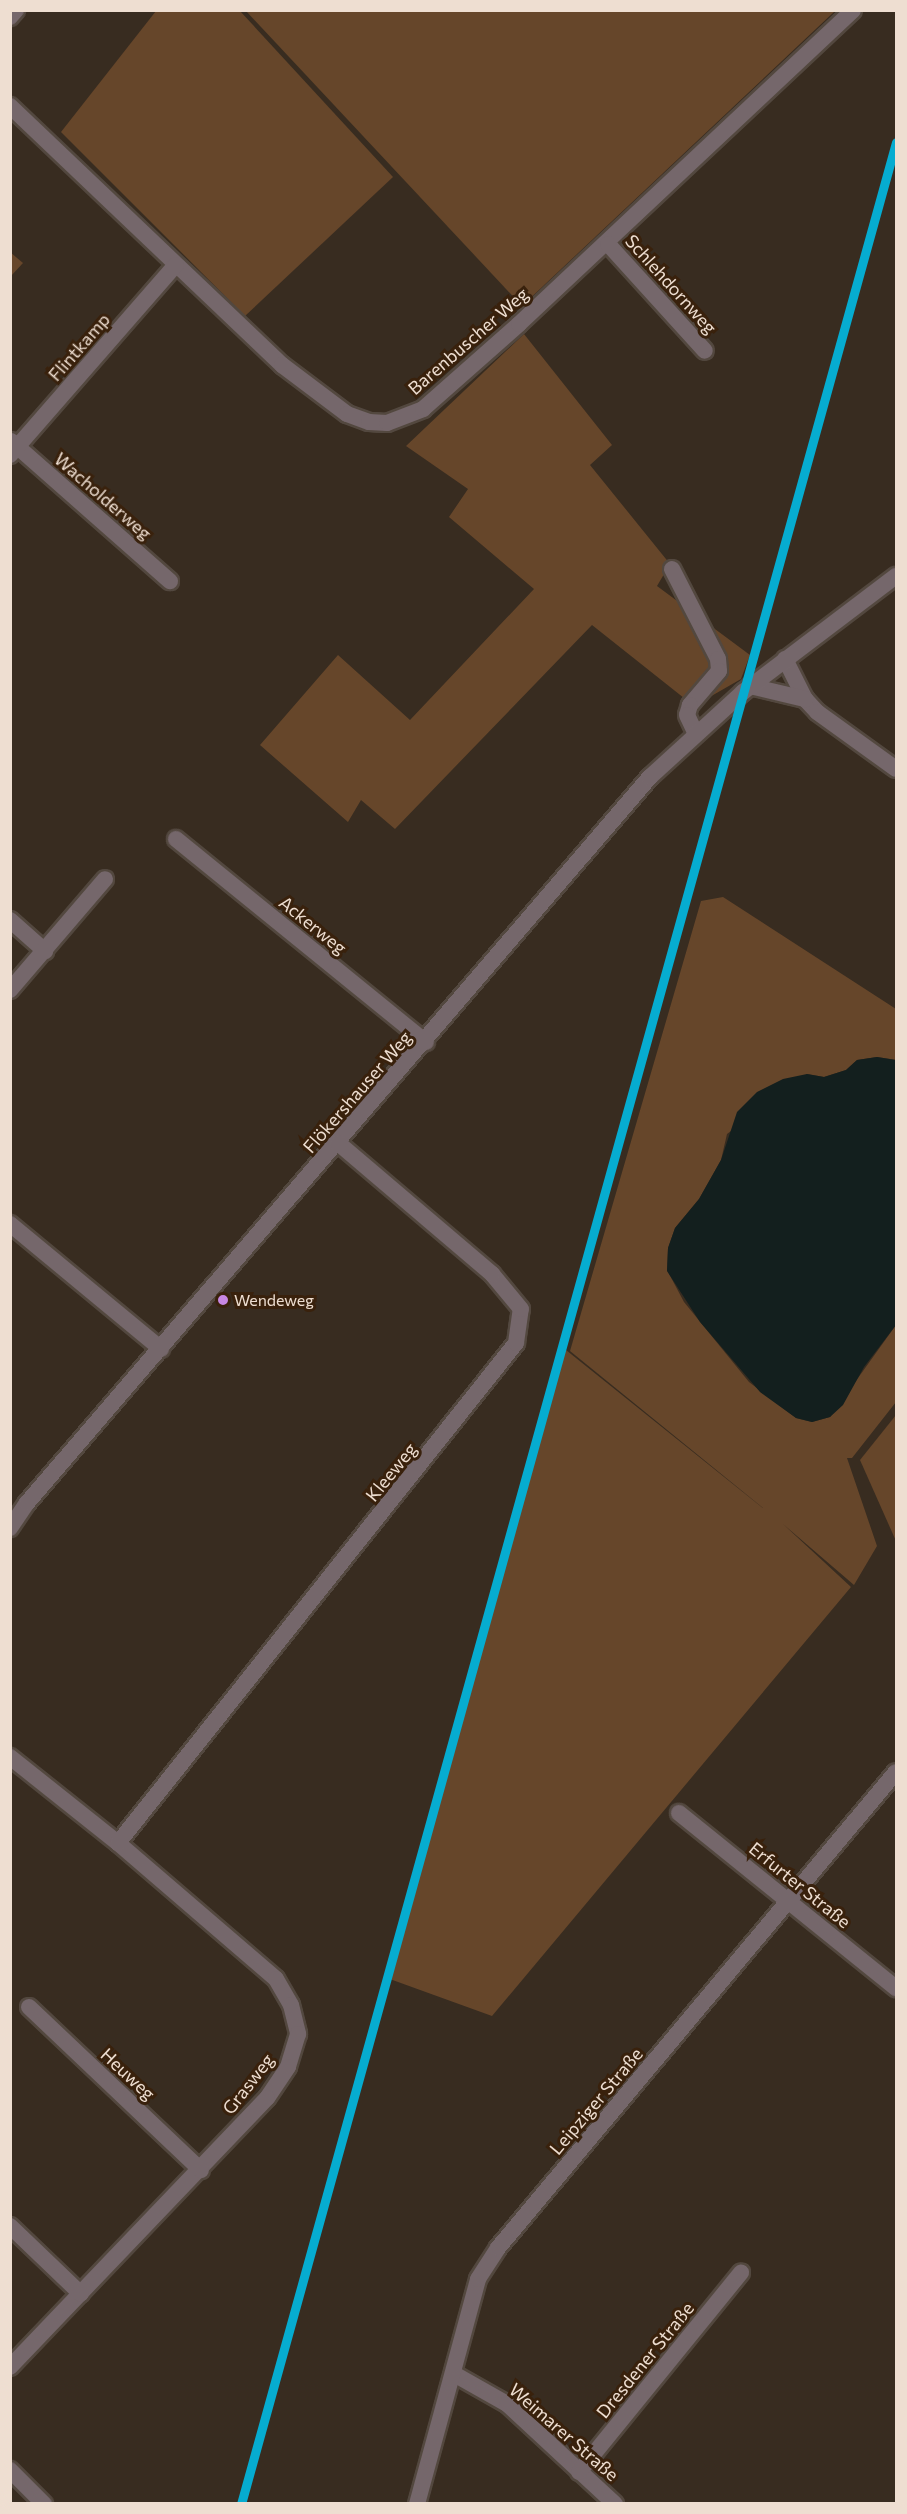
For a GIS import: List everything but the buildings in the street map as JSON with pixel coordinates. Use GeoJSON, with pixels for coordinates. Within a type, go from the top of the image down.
{"type":"FeatureCollection","features":[{"type":"Feature","properties":{"kind":"street"},"geometry":{"type":"LineString","coordinates":[[10,17],[16,10]]}},
{"type":"Feature","properties":{"kind":"street","name":"Barenbuscher Weg"},"geometry":{"type":"LineString","coordinates":[[10,106],[282,365],[347,414],[369,422],[387,423],[423,409],[608,244],[853,10]]}},
{"type":"Feature","properties":{"kind":"street","name":"Schlehdornweg"},"geometry":{"type":"LineString","coordinates":[[608,244],[705,351]]}},
{"type":"Feature","properties":{"kind":"street","name":"Flintkamp"},"geometry":{"type":"LineString","coordinates":[[13,447],[176,265]]}},
{"type":"Feature","properties":{"kind":"street","name":"Wacholderweg"},"geometry":{"type":"LineString","coordinates":[[13,447],[170,581]]}},
{"type":"Feature","properties":{"kind":"street"},"geometry":{"type":"LineString","coordinates":[[672,569],[718,659],[719,671],[690,705],[687,715],[695,732]]}},
{"type":"Feature","properties":{"kind":"street","name":"Flökershauser Weg"},"geometry":{"type":"LineString","coordinates":[[10,1528],[27,1503],[426,1042],[650,777],[695,732],[746,689],[897,576]]}},
{"type":"Feature","properties":{"kind":"street"},"geometry":{"type":"LineString","coordinates":[[785,659],[805,699],[897,769]]}},
{"type":"Feature","properties":{"kind":"street"},"geometry":{"type":"LineString","coordinates":[[746,689],[805,699]]}},
{"type":"Feature","properties":{"kind":"street","name":"Ackerweg"},"geometry":{"type":"LineString","coordinates":[[176,839],[426,1042]]}},
{"type":"Feature","properties":{"kind":"street"},"geometry":{"type":"LineString","coordinates":[[10,990],[105,879]]}},
{"type":"Feature","properties":{"kind":"street"},"geometry":{"type":"LineString","coordinates":[[10,920],[45,951]]}},
{"type":"Feature","properties":{"kind":"street","name":"Kleeweg"},"geometry":{"type":"LineString","coordinates":[[118,1843],[516,1343],[521,1309],[492,1274],[338,1143]]}},
{"type":"Feature","properties":{"kind":"street"},"geometry":{"type":"LineString","coordinates":[[10,1224],[161,1349]]}},
{"type":"Feature","properties":{"kind":"street","name":"Grasweg"},"geometry":{"type":"LineString","coordinates":[[10,1757],[118,1843],[276,1980],[291,2005],[298,2034],[288,2067],[267,2098],[201,2170],[10,2367]]}},
{"type":"Feature","properties":{"kind":"street","name":"Leipziger Straße"},"geometry":{"type":"LineString","coordinates":[[417,2504],[478,2279],[498,2248],[897,1772]]}},
{"type":"Feature","properties":{"kind":"street","name":"Erfurter Straße"},"geometry":{"type":"LineString","coordinates":[[679,1813],[897,1988]]}},
{"type":"Feature","properties":{"kind":"street","name":"Heuweg"},"geometry":{"type":"LineString","coordinates":[[29,2007],[201,2170]]}},
{"type":"Feature","properties":{"kind":"street"},"geometry":{"type":"LineString","coordinates":[[10,2226],[81,2294]]}},
{"type":"Feature","properties":{"kind":"street","name":"Dresdener Straße"},"geometry":{"type":"LineString","coordinates":[[579,2472],[741,2273]]}},
{"type":"Feature","properties":{"kind":"street","name":"Weimarer Straße"},"geometry":{"type":"LineString","coordinates":[[454,2374],[507,2404],[615,2504]]}},
{"type":"Feature","properties":{"kind":"street"},"geometry":{"type":"LineString","coordinates":[[10,2470],[44,2504]]}},
{"type":"Feature","properties":{"kind":"shaded area"},"geometry":{"type":"Polygon","coordinates":[[[156,11],[240,11],[393,177],[245,316],[61,132],[156,11]]]}},
{"type":"Feature","properties":{"kind":"shaded area"},"geometry":{"type":"Polygon","coordinates":[[[246,11],[835,11],[522,306],[246,11]]]}},
{"type":"Feature","properties":{"kind":"shaded area"},"geometry":{"type":"Polygon","coordinates":[[[10,252],[23,263],[11,276],[10,276],[10,252]]]}},
{"type":"Feature","properties":{"kind":"shaded area"},"geometry":{"type":"Polygon","coordinates":[[[524,334],[612,445],[590,465],[670,564],[657,586],[750,655],[741,679],[694,706],[592,625],[395,829],[361,800],[348,822],[260,745],[338,655],[410,720],[534,589],[449,517],[468,489],[406,446],[524,334]]]}},
{"type":"Feature","properties":{"kind":"shaded area"},"geometry":{"type":"Polygon","coordinates":[[[723,897],[896,1009],[896,1060],[877,1057],[857,1060],[846,1070],[824,1077],[807,1074],[727,1134],[721,1160],[699,1199],[675,1228],[668,1248],[667,1270],[684,1302],[749,1382],[796,1418],[812,1422],[830,1417],[896,1325],[896,1402],[852,1458],[847,1458],[877,1546],[854,1585],[783,1524],[851,1587],[492,2016],[387,1978],[561,1346],[774,1517],[570,1351],[701,901],[723,897]]]}},
{"type":"Feature","properties":{"kind":"shaded area"},"geometry":{"type":"Polygon","coordinates":[[[877,1057],[896,1060],[896,1325],[864,1367],[843,1405],[830,1417],[812,1422],[796,1418],[760,1392],[700,1322],[667,1271],[668,1248],[675,1228],[699,1199],[721,1160],[737,1112],[757,1092],[783,1079],[807,1074],[824,1077],[846,1070],[857,1060],[877,1057]]]}},
{"type":"Feature","properties":{"kind":"shaded area"},"geometry":{"type":"Polygon","coordinates":[[[896,1415],[896,1541],[860,1460],[896,1415]]]}},
{"type":"Feature","properties":{"kind":"transit line"},"geometry":{"type":"LineString","coordinates":[[241,2504],[896,142]]}},
{"type":"Feature","properties":{"kind":"place","name":"Wendeweg"},"geometry":{"type":"Point","coordinates":[223,1300]}}]}
